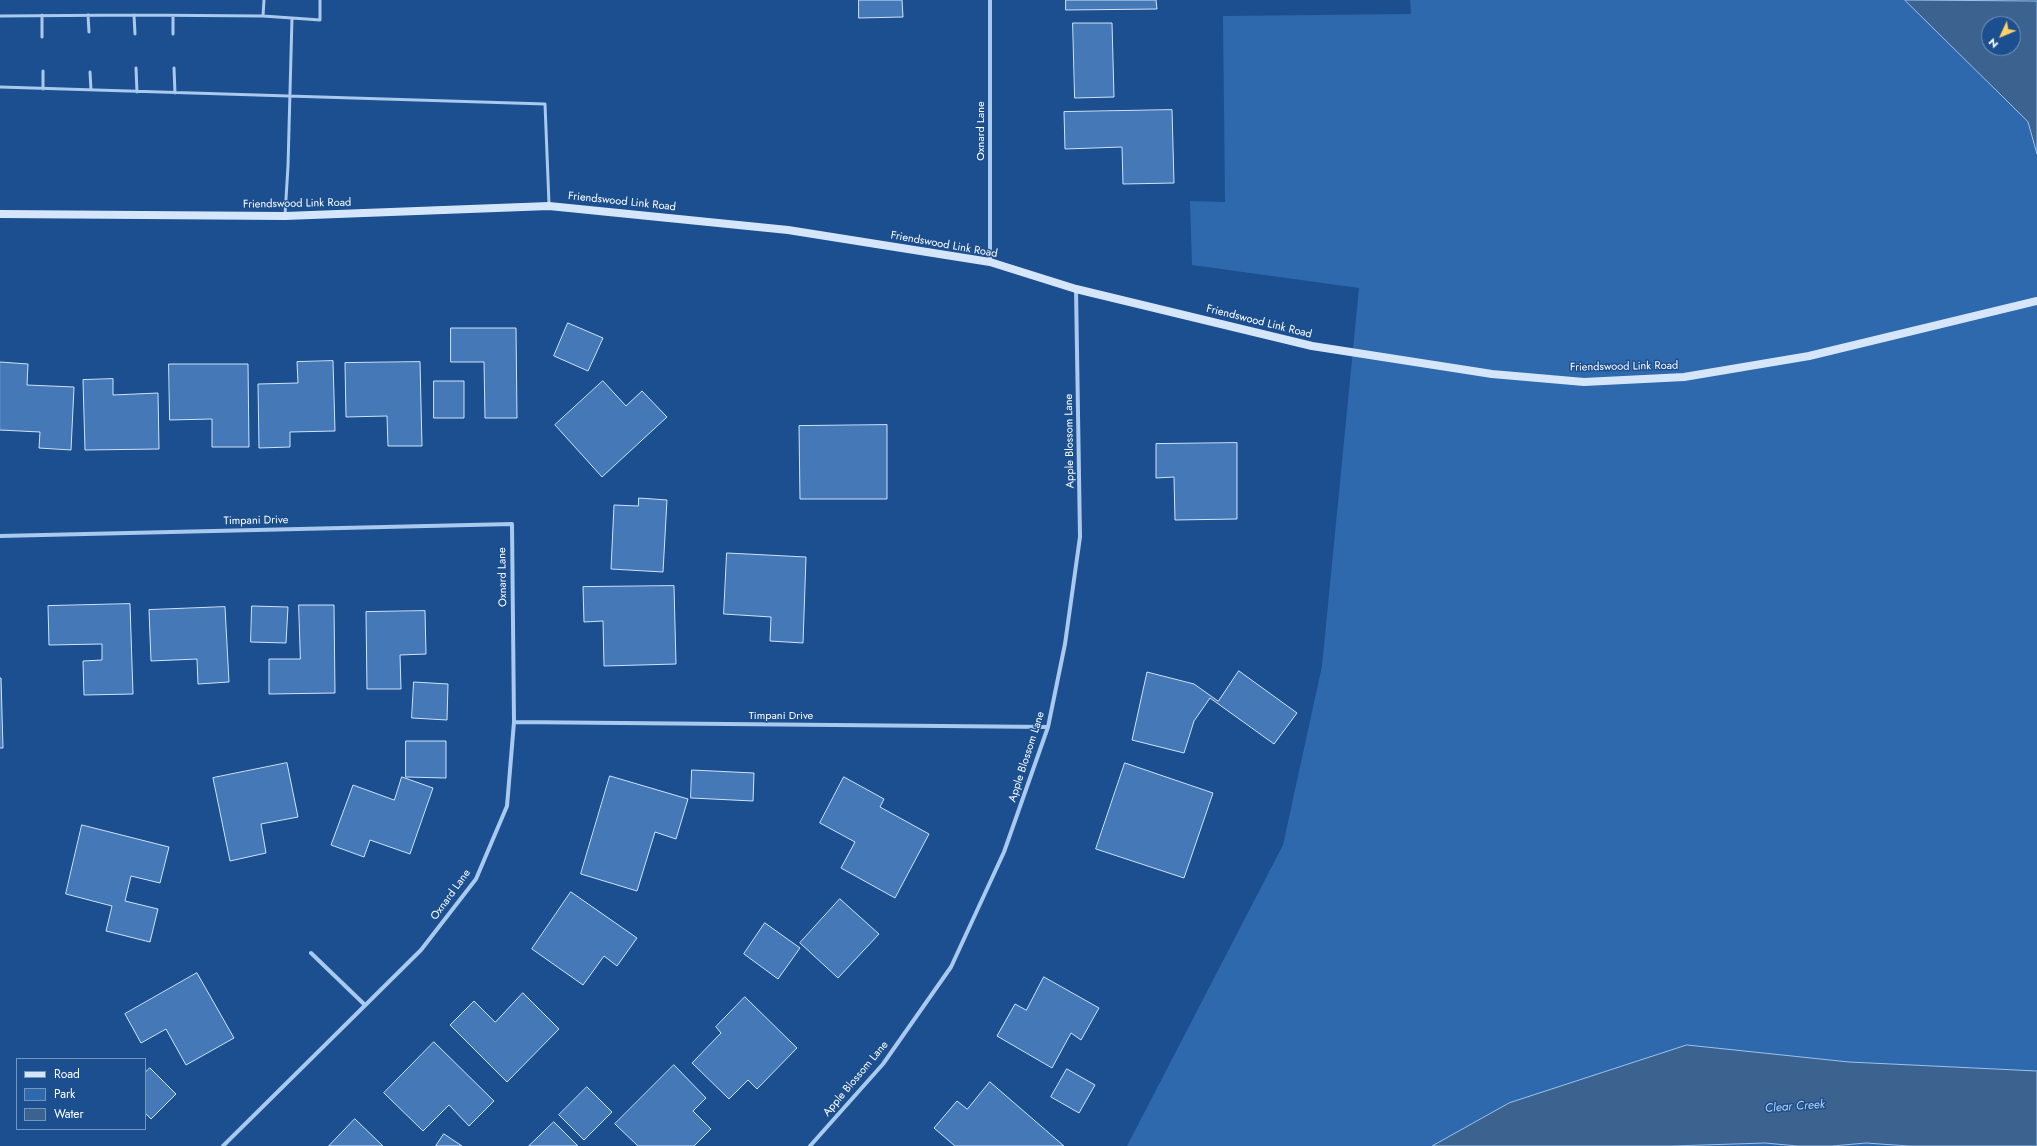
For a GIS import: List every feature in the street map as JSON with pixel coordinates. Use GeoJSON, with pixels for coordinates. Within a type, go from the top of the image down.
{"type":"FeatureCollection","features":[{"type":"Feature","properties":{"kind":"main road","name":"Friendswood Link Road"},"geometry":{"type":"LineString","coordinates":[[0,214],[285,216],[548,206],[788,230],[990,262],[1076,288],[1312,346],[1492,374],[1584,382],[1684,377],[1809,356],[2037,301]]}},
{"type":"Feature","properties":{"kind":"street","name":"Oxnard Lane"},"geometry":{"type":"LineString","coordinates":[[990,0],[990,262]]}},
{"type":"Feature","properties":{"kind":"street","name":"Apple Blossom Lane"},"geometry":{"type":"LineString","coordinates":[[810,1146],[883,1064],[951,967],[1004,852],[1048,727],[1064,644],[1080,538],[1076,288]]}},
{"type":"Feature","properties":{"kind":"street","name":"Oxnard Lane"},"geometry":{"type":"LineString","coordinates":[[223,1146],[421,950],[476,879],[507,806],[514,722],[512,524]]}},
{"type":"Feature","properties":{"kind":"street","name":"Timpani Drive"},"geometry":{"type":"LineString","coordinates":[[0,536],[512,524]]}},
{"type":"Feature","properties":{"kind":"street","name":"Timpani Drive"},"geometry":{"type":"LineString","coordinates":[[514,722],[1048,727]]}},
{"type":"Feature","properties":{"kind":"street"},"geometry":{"type":"LineString","coordinates":[[311,953],[365,1005]]}},
{"type":"Feature","properties":{"kind":"lane"},"geometry":{"type":"LineString","coordinates":[[263,16],[264,0]]}},
{"type":"Feature","properties":{"kind":"lane"},"geometry":{"type":"LineString","coordinates":[[0,16],[263,16],[320,20],[320,0]]}},
{"type":"Feature","properties":{"kind":"lane"},"geometry":{"type":"LineString","coordinates":[[42,15],[42,37]]}},
{"type":"Feature","properties":{"kind":"lane"},"geometry":{"type":"LineString","coordinates":[[88,15],[89,32]]}},
{"type":"Feature","properties":{"kind":"lane"},"geometry":{"type":"LineString","coordinates":[[134,16],[135,34]]}},
{"type":"Feature","properties":{"kind":"lane"},"geometry":{"type":"LineString","coordinates":[[173,16],[173,34]]}},
{"type":"Feature","properties":{"kind":"lane"},"geometry":{"type":"LineString","coordinates":[[285,216],[292,18]]}},
{"type":"Feature","properties":{"kind":"lane"},"geometry":{"type":"LineString","coordinates":[[136,68],[137,92]]}},
{"type":"Feature","properties":{"kind":"lane"},"geometry":{"type":"LineString","coordinates":[[174,68],[175,93]]}},
{"type":"Feature","properties":{"kind":"lane"},"geometry":{"type":"LineString","coordinates":[[43,71],[43,89]]}},
{"type":"Feature","properties":{"kind":"lane"},"geometry":{"type":"LineString","coordinates":[[90,72],[91,90]]}},
{"type":"Feature","properties":{"kind":"lane"},"geometry":{"type":"LineString","coordinates":[[0,87],[545,104],[548,206]]}},
{"type":"Feature","properties":{"kind":"green space"},"geometry":{"type":"Polygon","coordinates":[[[1410,0],[1905,0],[2028,122],[2037,154],[2037,1071],[1849,1062],[1687,1045],[1509,1103],[1432,1146],[1127,1146],[1283,845],[1322,666],[1359,288],[1192,265],[1190,201],[1225,202],[1223,16],[1411,14],[1410,0]]]}},
{"type":"Feature","properties":{"kind":"green space"},"geometry":{"type":"Polygon","coordinates":[[[1765,1143],[1798,1146],[1672,1146],[1765,1143]]]}},
{"type":"Feature","properties":{"kind":"green space"},"geometry":{"type":"Polygon","coordinates":[[[1866,1143],[1909,1146],[1832,1146],[1866,1143]]]}},
{"type":"Feature","properties":{"kind":"water"},"geometry":{"type":"Polygon","coordinates":[[[1905,0],[2037,1],[2037,154],[2028,122],[1905,0]]]}},
{"type":"Feature","properties":{"kind":"water","name":"Clear Creek"},"geometry":{"type":"Polygon","coordinates":[[[1687,1045],[1849,1062],[2037,1071],[2037,1146],[1909,1146],[1866,1143],[1832,1146],[1798,1146],[1765,1143],[1672,1146],[1432,1146],[1509,1103],[1687,1045]]]}},
{"type":"Feature","properties":{"kind":"building"},"geometry":{"type":"Polygon","coordinates":[[[859,0],[902,0],[903,17],[859,18],[859,0]]]}},
{"type":"Feature","properties":{"kind":"building"},"geometry":{"type":"Polygon","coordinates":[[[1066,0],[1156,0],[1157,9],[1066,10],[1066,0]]]}},
{"type":"Feature","properties":{"kind":"building"},"geometry":{"type":"Polygon","coordinates":[[[1073,23],[1112,23],[1114,97],[1075,98],[1073,23]]]}},
{"type":"Feature","properties":{"kind":"building"},"geometry":{"type":"Polygon","coordinates":[[[1172,110],[1174,183],[1123,184],[1122,147],[1065,149],[1064,112],[1172,110]]]}},
{"type":"Feature","properties":{"kind":"building"},"geometry":{"type":"Polygon","coordinates":[[[568,323],[603,338],[588,371],[554,356],[568,323]]]}},
{"type":"Feature","properties":{"kind":"building"},"geometry":{"type":"Polygon","coordinates":[[[451,328],[516,328],[517,418],[485,418],[484,362],[451,362],[451,328]]]}},
{"type":"Feature","properties":{"kind":"building"},"geometry":{"type":"Polygon","coordinates":[[[333,361],[335,431],[290,432],[290,447],[259,448],[258,384],[298,383],[297,362],[333,361]]]}},
{"type":"Feature","properties":{"kind":"building"},"geometry":{"type":"Polygon","coordinates":[[[0,362],[28,364],[27,385],[74,387],[71,450],[39,448],[40,432],[0,430],[0,362]]]}},
{"type":"Feature","properties":{"kind":"building"},"geometry":{"type":"Polygon","coordinates":[[[420,362],[422,446],[388,446],[387,416],[346,417],[345,363],[420,362]]]}},
{"type":"Feature","properties":{"kind":"building"},"geometry":{"type":"Polygon","coordinates":[[[169,364],[248,364],[249,447],[212,447],[212,419],[170,420],[169,364]]]}},
{"type":"Feature","properties":{"kind":"building"},"geometry":{"type":"Polygon","coordinates":[[[113,379],[113,395],[158,393],[159,449],[85,450],[83,380],[113,379]]]}},
{"type":"Feature","properties":{"kind":"building"},"geometry":{"type":"Polygon","coordinates":[[[434,381],[464,381],[464,418],[434,418],[434,381]]]}},
{"type":"Feature","properties":{"kind":"building"},"geometry":{"type":"Polygon","coordinates":[[[603,381],[626,406],[642,391],[667,417],[602,477],[555,425],[603,381]]]}},
{"type":"Feature","properties":{"kind":"building"},"geometry":{"type":"Polygon","coordinates":[[[887,425],[887,499],[800,499],[799,426],[887,425]]]}},
{"type":"Feature","properties":{"kind":"building"},"geometry":{"type":"Polygon","coordinates":[[[1237,443],[1237,519],[1175,520],[1174,477],[1156,478],[1156,444],[1237,443]]]}},
{"type":"Feature","properties":{"kind":"building"},"geometry":{"type":"Polygon","coordinates":[[[639,498],[667,500],[663,572],[611,569],[614,505],[638,506],[639,498]]]}},
{"type":"Feature","properties":{"kind":"building"},"geometry":{"type":"Polygon","coordinates":[[[727,553],[806,557],[803,643],[770,641],[771,617],[724,614],[727,553]]]}},
{"type":"Feature","properties":{"kind":"building"},"geometry":{"type":"Polygon","coordinates":[[[674,586],[676,664],[604,666],[603,621],[584,622],[583,587],[674,586]]]}},
{"type":"Feature","properties":{"kind":"building"},"geometry":{"type":"Polygon","coordinates":[[[130,604],[133,694],[84,695],[83,661],[102,660],[102,644],[49,645],[48,606],[130,604]]]}},
{"type":"Feature","properties":{"kind":"building"},"geometry":{"type":"Polygon","coordinates":[[[299,605],[334,605],[335,693],[269,694],[269,659],[300,659],[299,605]]]}},
{"type":"Feature","properties":{"kind":"building"},"geometry":{"type":"Polygon","coordinates":[[[252,606],[288,607],[286,643],[251,642],[252,606]]]}},
{"type":"Feature","properties":{"kind":"building"},"geometry":{"type":"Polygon","coordinates":[[[225,607],[229,682],[198,684],[197,659],[151,661],[149,610],[225,607]]]}},
{"type":"Feature","properties":{"kind":"building"},"geometry":{"type":"Polygon","coordinates":[[[425,611],[426,654],[400,655],[401,689],[367,689],[366,612],[425,611]]]}},
{"type":"Feature","properties":{"kind":"building"},"geometry":{"type":"Polygon","coordinates":[[[1239,671],[1297,713],[1274,744],[1210,698],[1194,721],[1184,753],[1132,740],[1147,672],[1194,684],[1218,701],[1239,671]]]}},
{"type":"Feature","properties":{"kind":"building"},"geometry":{"type":"Polygon","coordinates":[[[1,678],[3,748],[0,748],[1,678]]]}},
{"type":"Feature","properties":{"kind":"building"},"geometry":{"type":"Polygon","coordinates":[[[414,682],[448,684],[447,720],[412,718],[414,682]]]}},
{"type":"Feature","properties":{"kind":"building"},"geometry":{"type":"Polygon","coordinates":[[[406,741],[446,741],[446,778],[406,777],[406,741]]]}},
{"type":"Feature","properties":{"kind":"building"},"geometry":{"type":"Polygon","coordinates":[[[287,763],[298,817],[261,824],[266,853],[230,861],[213,778],[287,763]]]}},
{"type":"Feature","properties":{"kind":"building"},"geometry":{"type":"Polygon","coordinates":[[[1125,763],[1213,793],[1184,878],[1096,849],[1125,763]]]}},
{"type":"Feature","properties":{"kind":"building"},"geometry":{"type":"Polygon","coordinates":[[[692,770],[754,773],[753,801],[691,798],[692,770]]]}},
{"type":"Feature","properties":{"kind":"building"},"geometry":{"type":"Polygon","coordinates":[[[610,776],[688,799],[676,839],[655,832],[637,891],[581,874],[610,776]]]}},
{"type":"Feature","properties":{"kind":"building"},"geometry":{"type":"Polygon","coordinates":[[[402,777],[433,788],[410,854],[370,840],[364,857],[331,845],[353,785],[394,800],[402,777]]]}},
{"type":"Feature","properties":{"kind":"building"},"geometry":{"type":"Polygon","coordinates":[[[844,777],[884,799],[880,807],[929,834],[895,898],[841,868],[855,842],[820,823],[844,777]]]}},
{"type":"Feature","properties":{"kind":"building"},"geometry":{"type":"Polygon","coordinates":[[[82,825],[169,847],[160,883],[131,876],[125,901],[158,909],[150,942],[106,931],[112,906],[66,894],[82,825]]]}},
{"type":"Feature","properties":{"kind":"building"},"geometry":{"type":"Polygon","coordinates":[[[571,892],[637,938],[617,966],[604,956],[583,985],[532,949],[571,892]]]}},
{"type":"Feature","properties":{"kind":"building"},"geometry":{"type":"Polygon","coordinates":[[[840,899],[879,934],[838,978],[800,943],[840,899]]]}},
{"type":"Feature","properties":{"kind":"building"},"geometry":{"type":"Polygon","coordinates":[[[765,923],[800,948],[778,979],[744,954],[765,923]]]}},
{"type":"Feature","properties":{"kind":"building"},"geometry":{"type":"Polygon","coordinates":[[[197,973],[234,1038],[186,1065],[166,1029],[141,1043],[125,1014],[197,973]]]}},
{"type":"Feature","properties":{"kind":"building"},"geometry":{"type":"Polygon","coordinates":[[[1044,977],[1099,1008],[1081,1040],[1071,1033],[1052,1068],[997,1036],[1015,1004],[1026,1010],[1044,977]]]}},
{"type":"Feature","properties":{"kind":"building"},"geometry":{"type":"Polygon","coordinates":[[[523,993],[559,1029],[507,1082],[450,1025],[474,1001],[495,1022],[523,993]]]}},
{"type":"Feature","properties":{"kind":"building"},"geometry":{"type":"Polygon","coordinates":[[[745,997],[797,1048],[757,1089],[748,1080],[729,1099],[692,1063],[721,1033],[716,1027],[745,997]]]}},
{"type":"Feature","properties":{"kind":"building"},"geometry":{"type":"Polygon","coordinates":[[[434,1042],[494,1101],[469,1126],[449,1105],[423,1131],[384,1093],[434,1042]]]}},
{"type":"Feature","properties":{"kind":"building"},"geometry":{"type":"Polygon","coordinates":[[[674,1065],[706,1098],[693,1111],[711,1129],[694,1146],[638,1146],[615,1124],[674,1065]]]}},
{"type":"Feature","properties":{"kind":"building"},"geometry":{"type":"Polygon","coordinates":[[[150,1068],[176,1094],[151,1119],[146,1114],[146,1072],[150,1068]]]}},
{"type":"Feature","properties":{"kind":"building"},"geometry":{"type":"Polygon","coordinates":[[[1067,1069],[1095,1085],[1079,1113],[1051,1097],[1067,1069]]]}},
{"type":"Feature","properties":{"kind":"building"},"geometry":{"type":"Polygon","coordinates":[[[990,1082],[1064,1146],[955,1146],[934,1128],[957,1101],[967,1109],[990,1082]]]}},
{"type":"Feature","properties":{"kind":"building"},"geometry":{"type":"Polygon","coordinates":[[[587,1087],[612,1112],[584,1140],[559,1115],[587,1087]]]}},
{"type":"Feature","properties":{"kind":"building"},"geometry":{"type":"Polygon","coordinates":[[[355,1119],[383,1146],[329,1146],[355,1119]]]}},
{"type":"Feature","properties":{"kind":"building"},"geometry":{"type":"Polygon","coordinates":[[[554,1122],[578,1146],[529,1146],[554,1122]]]}},
{"type":"Feature","properties":{"kind":"building"},"geometry":{"type":"Polygon","coordinates":[[[444,1134],[462,1146],[436,1146],[444,1134]]]}}]}
